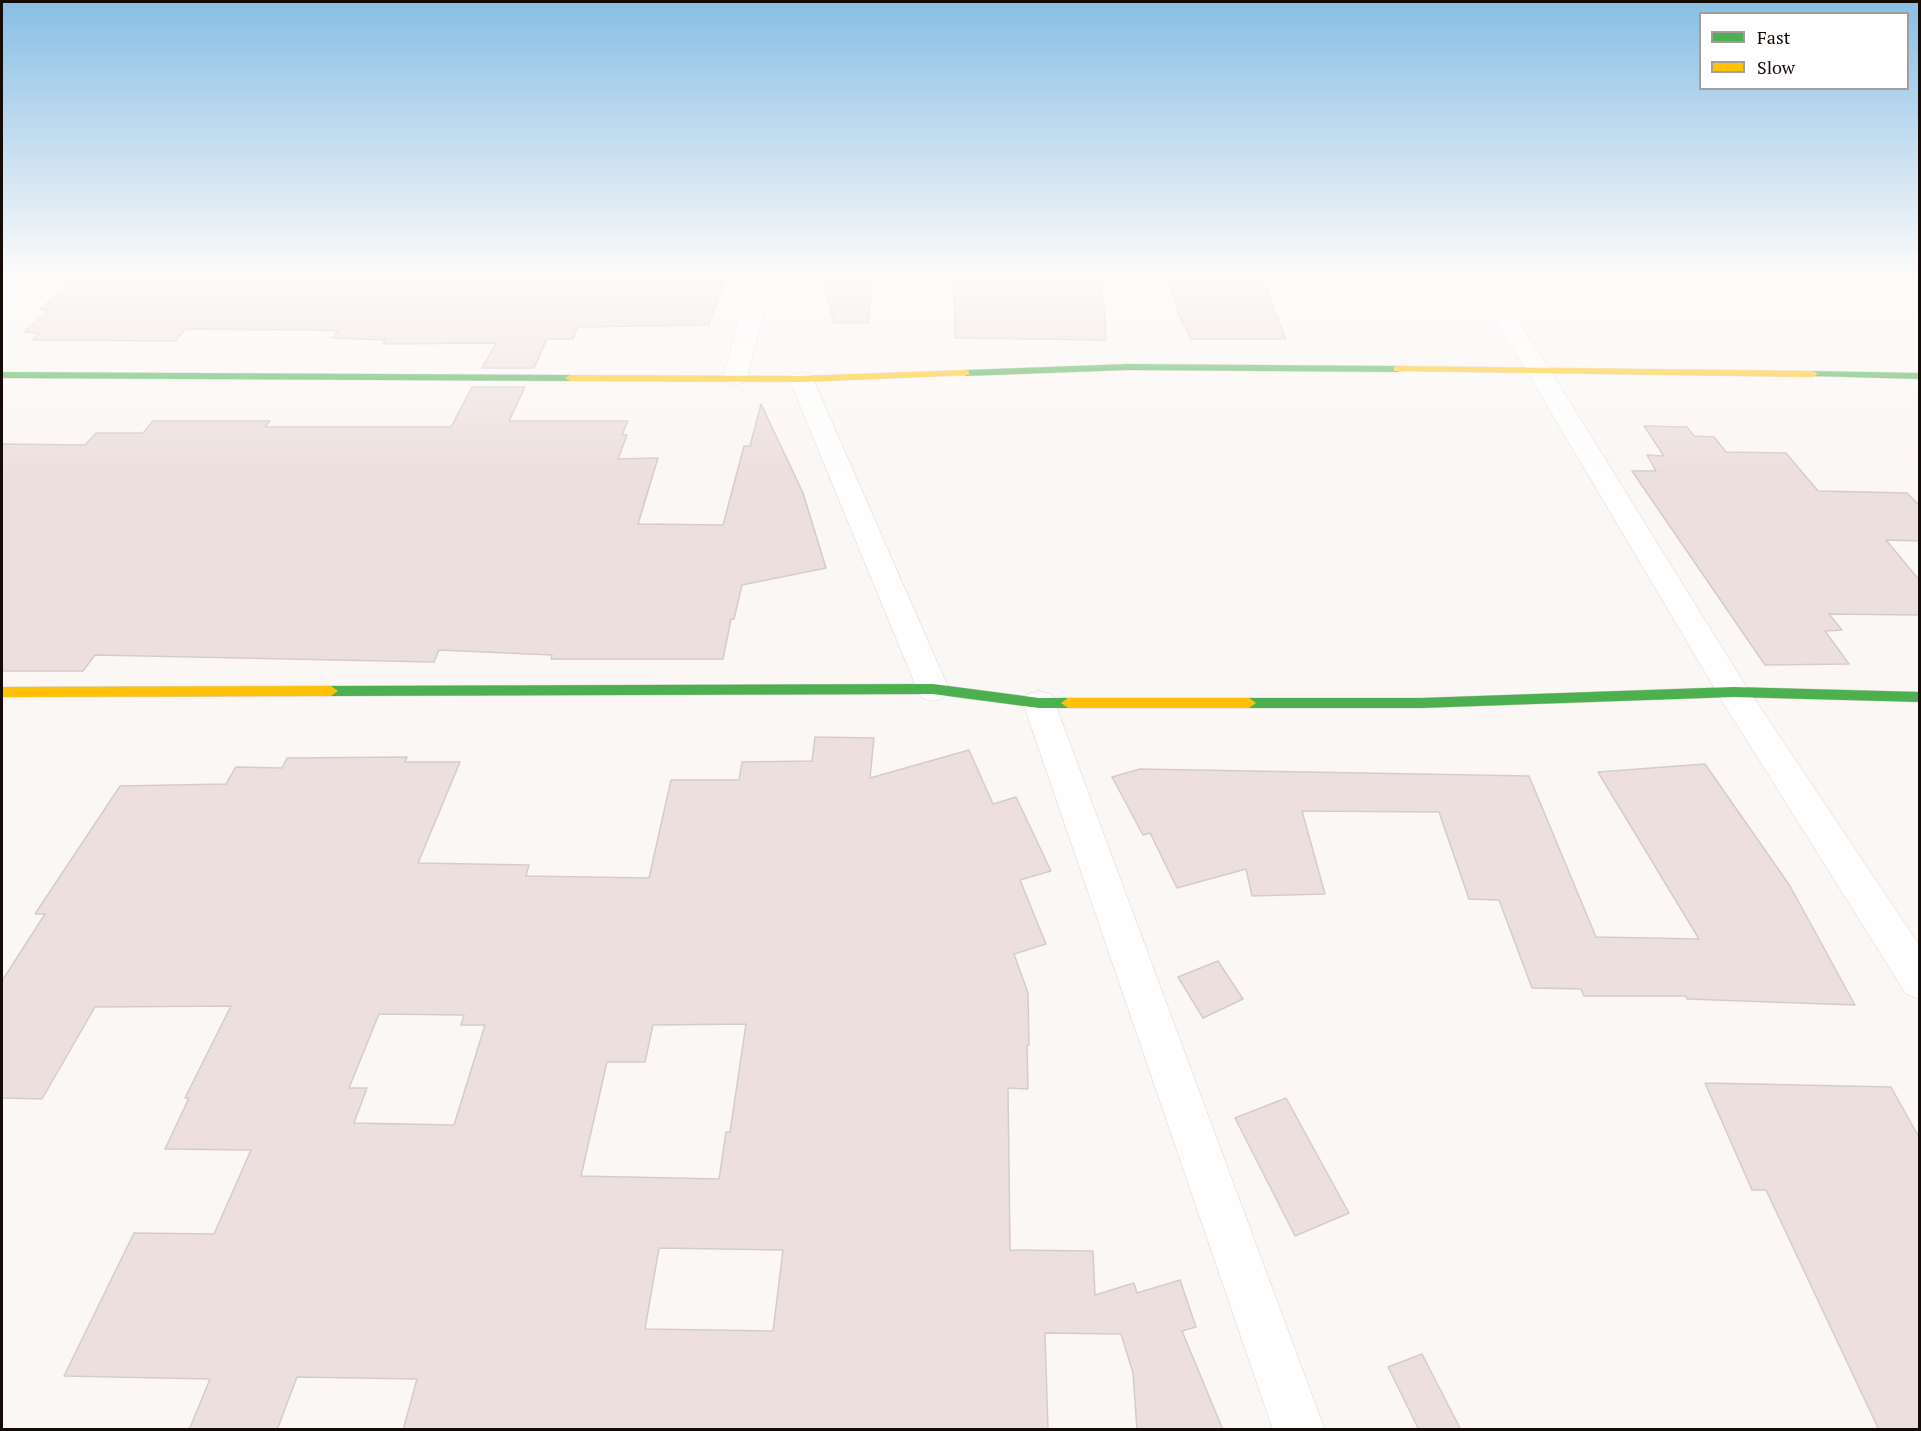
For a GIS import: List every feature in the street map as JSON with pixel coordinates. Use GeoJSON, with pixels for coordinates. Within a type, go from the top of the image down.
{"type":"FeatureCollection","features":[{"type":"Feature","properties":{"kind":"street"},"geometry":{"type":"LineString","coordinates":[[735,378],[744,342]]}},
{"type":"Feature","properties":{"kind":"street"},"geometry":{"type":"LineString","coordinates":[[1520,342],[1733,692],[1920,981]]}},
{"type":"Feature","properties":{"kind":"street"},"geometry":{"type":"LineString","coordinates":[[2,375],[801,379],[1128,367],[1920,376]]}},
{"type":"Feature","properties":{"kind":"street"},"geometry":{"type":"LineString","coordinates":[[801,379],[933,689]]}},
{"type":"Feature","properties":{"kind":"street"},"geometry":{"type":"LineString","coordinates":[[2,692],[933,689],[1039,703],[1421,703],[1733,692],[1920,697]]}},
{"type":"Feature","properties":{"kind":"street"},"geometry":{"type":"LineString","coordinates":[[1039,703],[1299,1430]]}},
{"type":"Feature","properties":{"kind":"building"},"geometry":{"type":"Polygon","coordinates":[[[384,342],[546,342],[534,368],[482,368],[496,343],[383,344],[384,342]]]}},
{"type":"Feature","properties":{"kind":"building"},"geometry":{"type":"Polygon","coordinates":[[[472,387],[525,387],[509,421],[628,421],[622,435],[627,435],[618,459],[658,458],[638,524],[723,525],[744,446],[750,446],[761,404],[803,493],[826,568],[742,585],[734,619],[731,619],[723,659],[551,659],[552,655],[439,650],[434,662],[95,655],[83,671],[2,671],[2,444],[85,445],[96,433],[143,433],[153,421],[270,421],[265,427],[451,427],[472,387]]]}},
{"type":"Feature","properties":{"kind":"building"},"geometry":{"type":"Polygon","coordinates":[[[1644,426],[1687,427],[1694,436],[1714,437],[1726,452],[1786,453],[1818,491],[1907,493],[1920,506],[1920,541],[1886,540],[1920,581],[1920,615],[1829,614],[1842,630],[1825,631],[1849,664],[1765,665],[1632,471],[1656,471],[1647,455],[1664,456],[1644,426]]]}},
{"type":"Feature","properties":{"kind":"building"},"geometry":{"type":"Polygon","coordinates":[[[815,737],[874,738],[870,778],[969,750],[993,804],[1016,797],[1051,871],[1020,880],[1046,944],[1014,954],[1028,993],[1029,1045],[1027,1045],[1028,1089],[1008,1088],[1010,1250],[1093,1251],[1095,1295],[1134,1283],[1137,1293],[1180,1280],[1196,1327],[1182,1331],[1223,1430],[1137,1430],[1133,1373],[1121,1334],[1045,1333],[1048,1430],[403,1430],[417,1379],[297,1377],[277,1430],[189,1430],[210,1379],[64,1376],[134,1233],[214,1234],[251,1150],[165,1149],[189,1098],[185,1098],[231,1006],[95,1007],[42,1099],[2,1098],[2,981],[45,914],[35,914],[120,786],[226,784],[236,767],[282,768],[287,758],[407,757],[405,762],[460,762],[418,863],[529,865],[526,876],[649,878],[671,780],[739,780],[742,762],[812,761],[815,737]],[[379,1014],[349,1088],[367,1088],[354,1123],[454,1125],[485,1025],[461,1025],[464,1015],[379,1014]],[[746,1024],[653,1025],[645,1062],[607,1062],[581,1176],[719,1179],[726,1132],[730,1132],[746,1024]],[[659,1248],[645,1329],[773,1331],[783,1250],[659,1248]]]}},
{"type":"Feature","properties":{"kind":"building"},"geometry":{"type":"Polygon","coordinates":[[[1705,764],[1790,886],[1855,1005],[1687,999],[1686,996],[1584,996],[1581,989],[1532,988],[1499,900],[1469,899],[1439,812],[1302,811],[1325,894],[1252,896],[1246,869],[1177,888],[1150,833],[1143,835],[1112,777],[1140,769],[1529,776],[1596,937],[1699,939],[1598,772],[1705,764]]]}},
{"type":"Feature","properties":{"kind":"building"},"geometry":{"type":"Polygon","coordinates":[[[1218,961],[1243,999],[1203,1018],[1178,977],[1218,961]]]}},
{"type":"Feature","properties":{"kind":"building"},"geometry":{"type":"Polygon","coordinates":[[[1705,1083],[1891,1087],[1920,1139],[1920,1430],[1879,1430],[1766,1190],[1752,1190],[1705,1083]]]}},
{"type":"Feature","properties":{"kind":"building"},"geometry":{"type":"Polygon","coordinates":[[[1286,1098],[1349,1213],[1295,1236],[1235,1118],[1286,1098]]]}},
{"type":"Feature","properties":{"kind":"building"},"geometry":{"type":"Polygon","coordinates":[[[1422,1354],[1461,1430],[1419,1430],[1388,1367],[1422,1354]]]}},
{"type":"Feature","properties":{"kind":"traffic: fast"},"geometry":{"type":"LineString","coordinates":[[966,373],[1128,367],[1397,369]]}},
{"type":"Feature","properties":{"kind":"traffic: fast"},"geometry":{"type":"LineString","coordinates":[[1813,374],[1920,376]]}},
{"type":"Feature","properties":{"kind":"traffic: fast"},"geometry":{"type":"LineString","coordinates":[[2,375],[570,378]]}},
{"type":"Feature","properties":{"kind":"traffic: fast"},"geometry":{"type":"LineString","coordinates":[[331,691],[933,689],[1039,703],[1068,703]]}},
{"type":"Feature","properties":{"kind":"traffic: fast"},"geometry":{"type":"LineString","coordinates":[[1249,703],[1421,703],[1733,692],[1920,697]]}},
{"type":"Feature","properties":{"kind":"traffic: slow"},"geometry":{"type":"LineString","coordinates":[[1397,369],[1813,374]]}},
{"type":"Feature","properties":{"kind":"traffic: slow"},"geometry":{"type":"LineString","coordinates":[[570,378],[801,379],[966,373]]}},
{"type":"Feature","properties":{"kind":"traffic: slow"},"geometry":{"type":"LineString","coordinates":[[2,692],[331,691]]}},
{"type":"Feature","properties":{"kind":"traffic: slow"},"geometry":{"type":"LineString","coordinates":[[1068,703],[1249,703]]}}]}
